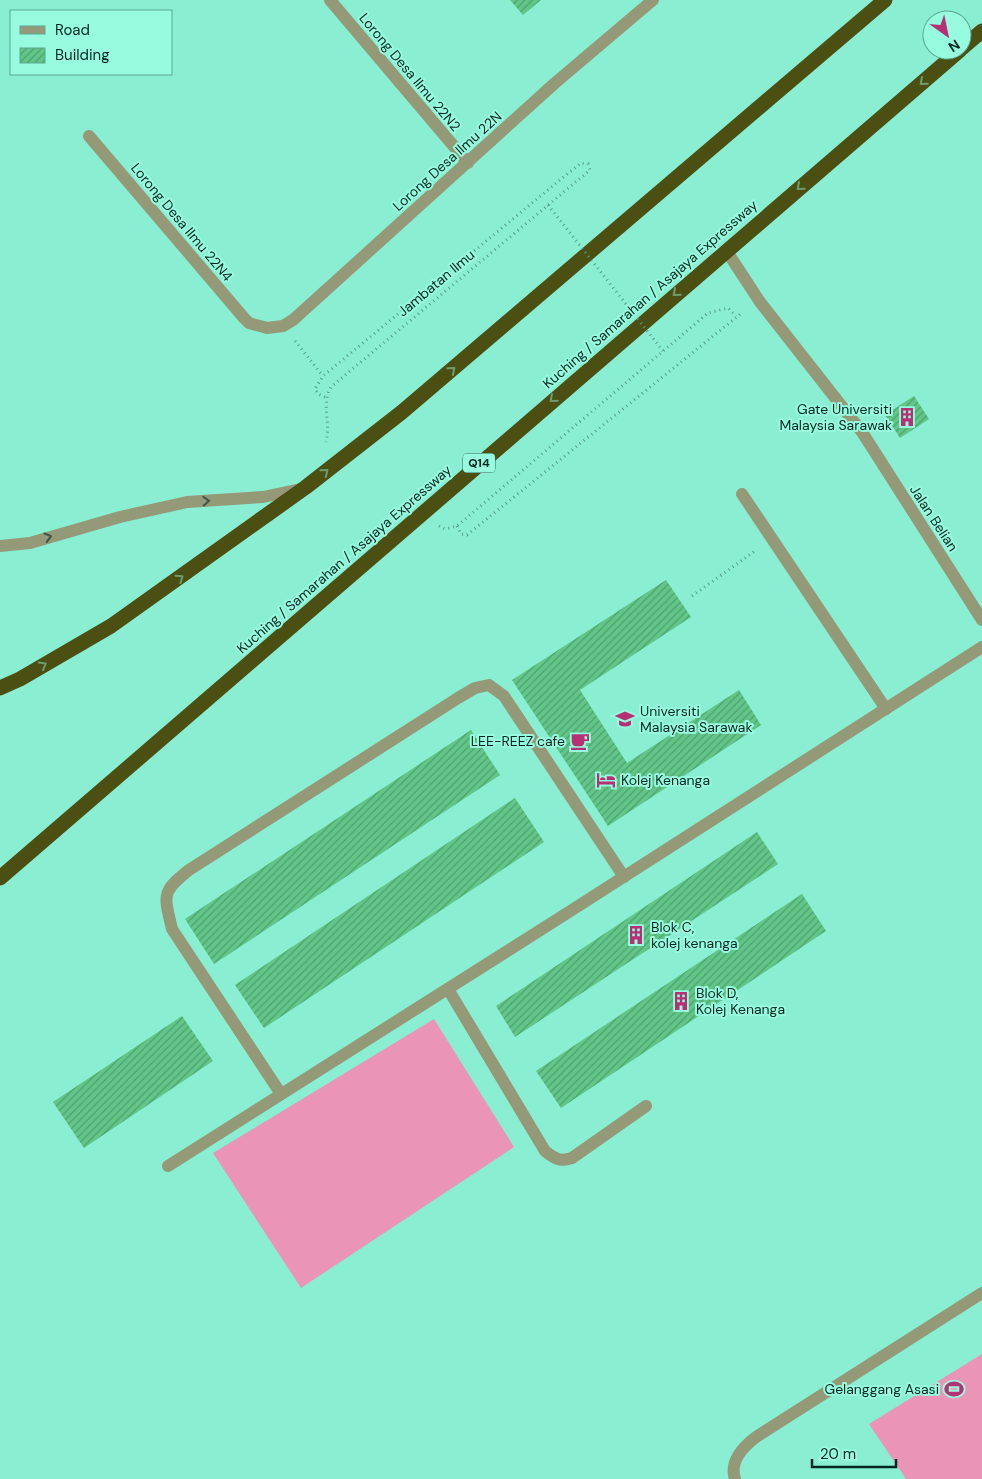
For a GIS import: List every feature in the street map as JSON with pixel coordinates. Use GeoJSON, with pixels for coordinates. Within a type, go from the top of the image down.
{"type":"FeatureCollection","features":[{"type":"Feature","properties":{"kind":"highway"},"geometry":{"type":"LineString","coordinates":[[0,688],[20,679],[111,626],[306,488],[402,412],[885,0]]}},
{"type":"Feature","properties":{"kind":"highway","name":"Kuching / Samarahan / Asajaya Expressway"},"geometry":{"type":"LineString","coordinates":[[972,40],[982,31]]}},
{"type":"Feature","properties":{"kind":"highway","name":"Kuching / Samarahan / Asajaya Expressway"},"geometry":{"type":"LineString","coordinates":[[0,878],[948,60]]}},
{"type":"Feature","properties":{"kind":"street","name":"Lorong Desa Ilmu 22N2"},"geometry":{"type":"LineString","coordinates":[[330,0],[468,163]]}},
{"type":"Feature","properties":{"kind":"street","name":"Lorong Desa Ilmu 22N"},"geometry":{"type":"LineString","coordinates":[[282,326],[328,290],[555,83],[653,0]]}},
{"type":"Feature","properties":{"kind":"street","name":"Lorong Desa Ilmu 22N4"},"geometry":{"type":"LineString","coordinates":[[89,136],[244,318],[255,325],[267,328],[282,326]]}},
{"type":"Feature","properties":{"kind":"street","name":"Jalan Belian"},"geometry":{"type":"LineString","coordinates":[[726,250],[760,302],[862,432],[982,620]]}},
{"type":"Feature","properties":{"kind":"street"},"geometry":{"type":"LineString","coordinates":[[0,546],[30,543],[120,517],[187,502],[263,497],[306,488]]}},
{"type":"Feature","properties":{"kind":"street"},"geometry":{"type":"LineString","coordinates":[[742,494],[886,709]]}},
{"type":"Feature","properties":{"kind":"street"},"geometry":{"type":"LineString","coordinates":[[168,1166],[982,647]]}},
{"type":"Feature","properties":{"kind":"street"},"geometry":{"type":"LineString","coordinates":[[281,1094],[172,929],[166,906],[167,893],[171,884],[189,870],[458,698],[476,688],[489,684],[504,696],[624,877]]}},
{"type":"Feature","properties":{"kind":"street"},"geometry":{"type":"LineString","coordinates":[[448,989],[545,1151],[555,1159],[564,1161],[572,1158],[646,1106]]}},
{"type":"Feature","properties":{"kind":"street"},"geometry":{"type":"LineString","coordinates":[[735,1479],[733,1473],[736,1459],[746,1445],[756,1437],[982,1293]]}},
{"type":"Feature","properties":{"kind":"path","name":"Jambatan Ilmu"},"geometry":{"type":"LineString","coordinates":[[322,376],[582,163],[588,164],[590,170],[338,379],[325,397]]}},
{"type":"Feature","properties":{"kind":"path"},"geometry":{"type":"LineString","coordinates":[[548,205],[663,351]]}},
{"type":"Feature","properties":{"kind":"path"},"geometry":{"type":"LineString","coordinates":[[736,316],[728,308],[708,313],[456,526],[460,534],[467,534],[736,316],[760,302]]}},
{"type":"Feature","properties":{"kind":"path"},"geometry":{"type":"LineString","coordinates":[[282,326],[322,376],[315,389],[318,394],[325,397],[329,429],[325,448]]}},
{"type":"Feature","properties":{"kind":"path"},"geometry":{"type":"LineString","coordinates":[[692,596],[772,540]]}},
{"type":"Feature","properties":{"kind":"shaded area"},"geometry":{"type":"Polygon","coordinates":[[[434,1019],[514,1147],[301,1288],[213,1153],[434,1019]]]}},
{"type":"Feature","properties":{"kind":"shaded area","name":"Gelanggang Asasi"},"geometry":{"type":"Polygon","coordinates":[[[982,1354],[982,1479],[906,1479],[869,1424],[982,1354]]]}},
{"type":"Feature","properties":{"kind":"building"},"geometry":{"type":"Polygon","coordinates":[[[510,0],[541,0],[523,15],[510,0]]]}},
{"type":"Feature","properties":{"kind":"building","name":"Gate Universiti Malaysia Sarawak"},"geometry":{"type":"Polygon","coordinates":[[[914,396],[929,419],[900,438],[885,415],[914,396]]]}},
{"type":"Feature","properties":{"kind":"building"},"geometry":{"type":"Polygon","coordinates":[[[666,580],[691,617],[580,690],[627,763],[739,690],[761,725],[608,826],[512,680],[666,580]]]}},
{"type":"Feature","properties":{"kind":"building"},"geometry":{"type":"Polygon","coordinates":[[[471,730],[500,775],[214,964],[185,919],[471,730]]]}},
{"type":"Feature","properties":{"kind":"building"},"geometry":{"type":"Polygon","coordinates":[[[515,798],[544,842],[264,1028],[235,985],[515,798]]]}},
{"type":"Feature","properties":{"kind":"building","name":"Blok C, kolej kenanga"},"geometry":{"type":"Polygon","coordinates":[[[757,832],[778,864],[515,1037],[496,1006],[757,832]]]}},
{"type":"Feature","properties":{"kind":"building","name":"Blok D, Kolej Kenanga"},"geometry":{"type":"Polygon","coordinates":[[[802,894],[826,931],[561,1108],[536,1071],[802,894]]]}},
{"type":"Feature","properties":{"kind":"building"},"geometry":{"type":"Polygon","coordinates":[[[182,1016],[213,1061],[84,1148],[53,1102],[182,1016]]]}},
{"type":"Feature","properties":{"kind":"place","name":"Gate Universiti Malaysia Sarawak"},"geometry":{"type":"Point","coordinates":[907,417]}},
{"type":"Feature","properties":{"kind":"place","name":"Universiti Malaysia Sarawak"},"geometry":{"type":"Point","coordinates":[625,719]}},
{"type":"Feature","properties":{"kind":"place","name":"LEE-REEZ cafe"},"geometry":{"type":"Point","coordinates":[580,741]}},
{"type":"Feature","properties":{"kind":"place","name":"Kolej Kenanga"},"geometry":{"type":"Point","coordinates":[606,780]}},
{"type":"Feature","properties":{"kind":"place","name":"Blok C, kolej kenanga"},"geometry":{"type":"Point","coordinates":[636,935]}},
{"type":"Feature","properties":{"kind":"place","name":"Blok D, Kolej Kenanga"},"geometry":{"type":"Point","coordinates":[681,1001]}},
{"type":"Feature","properties":{"kind":"place","name":"Gelanggang Asasi"},"geometry":{"type":"Point","coordinates":[954,1389]}}]}
